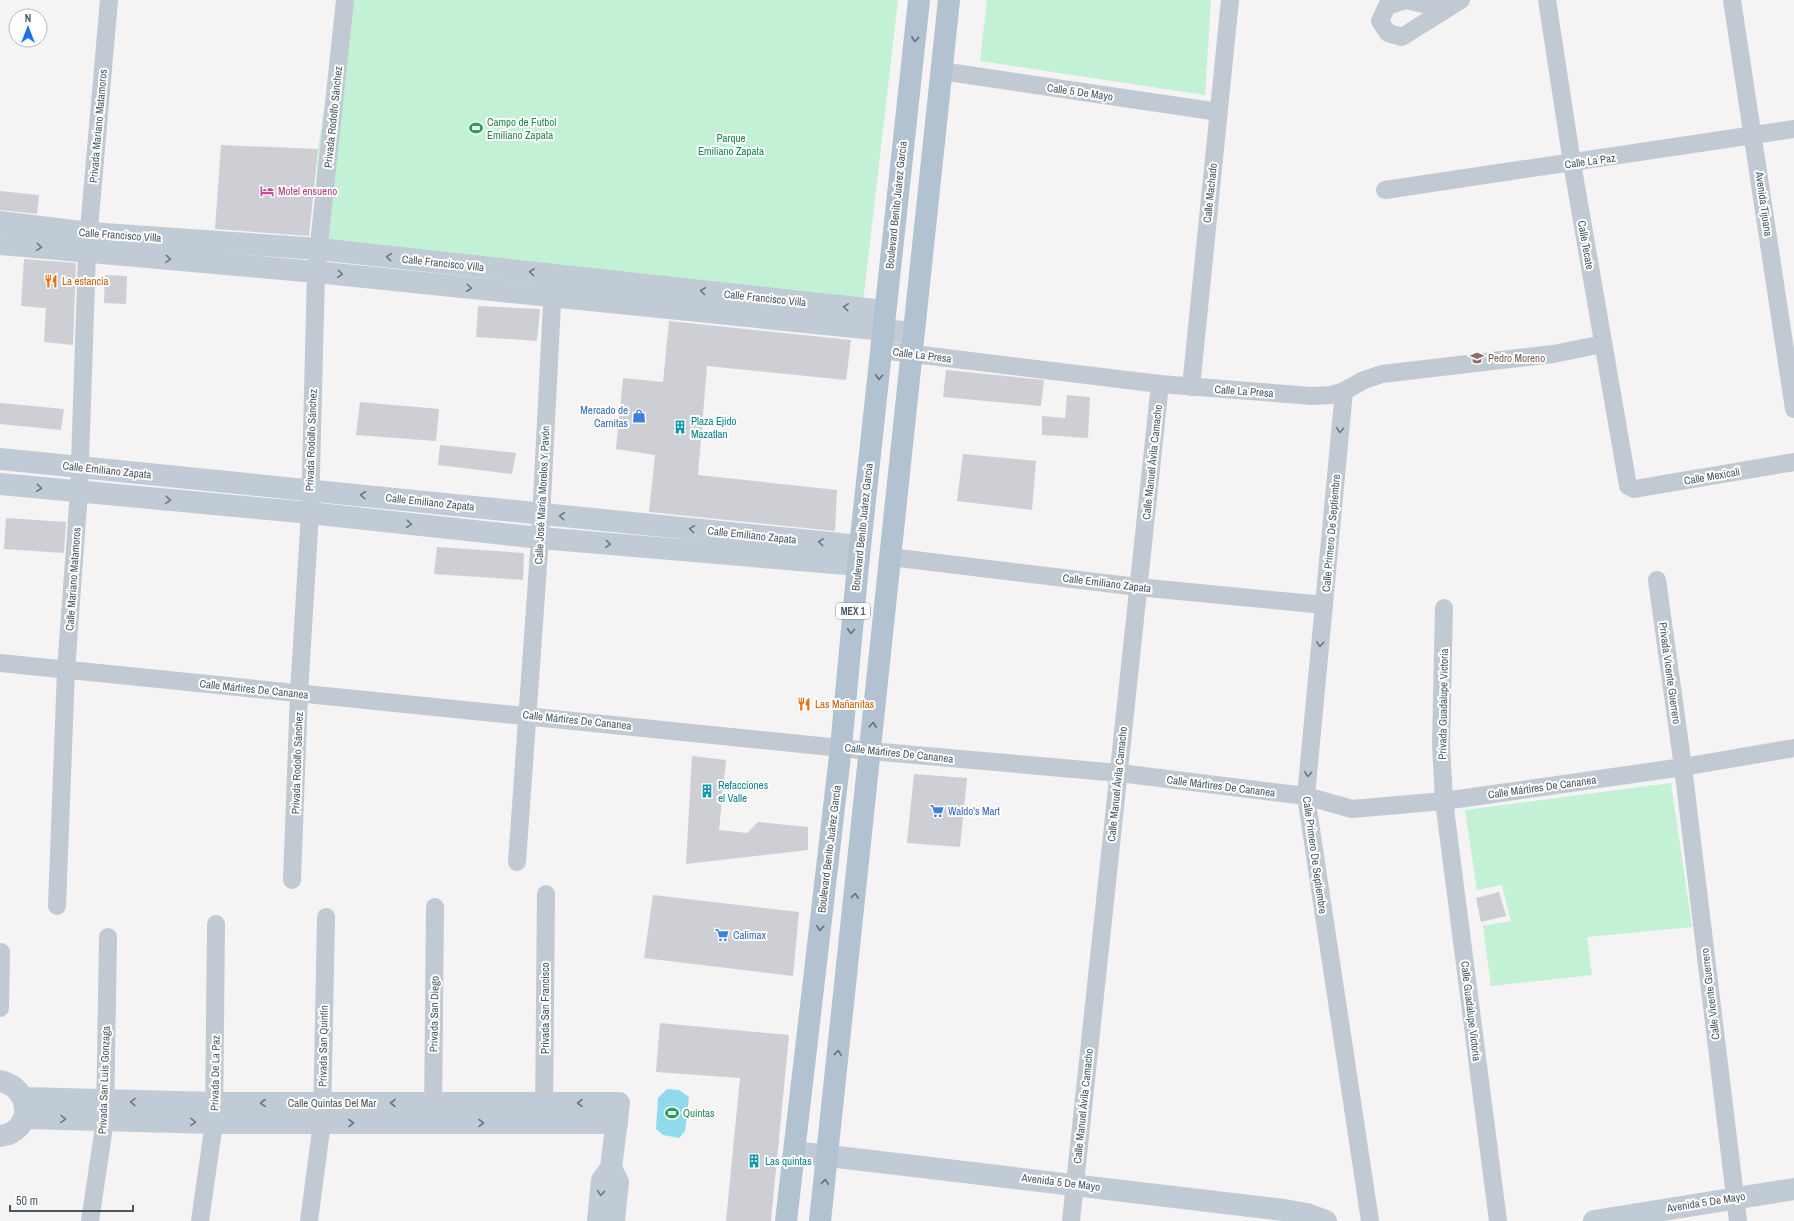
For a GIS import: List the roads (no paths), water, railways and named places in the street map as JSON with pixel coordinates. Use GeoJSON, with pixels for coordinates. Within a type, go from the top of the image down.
{"type":"FeatureCollection","features":[{"type":"Feature","properties":{"kind":"main road","name":"Boulevard Benito Juárez García"},"geometry":{"type":"LineString","coordinates":[[786,1221],[840,747],[919,0]]}},
{"type":"Feature","properties":{"kind":"main road","name":"MEX 1"},"geometry":{"type":"LineString","coordinates":[[820,1221],[949,0]]}},
{"type":"Feature","properties":{"kind":"street","name":"Privada Mariano Matamoros"},"geometry":{"type":"LineString","coordinates":[[88,242],[109,0]]}},
{"type":"Feature","properties":{"kind":"street","name":"Privada Rodolfo Sánchez"},"geometry":{"type":"LineString","coordinates":[[292,880],[299,694],[310,513],[316,272],[345,0]]}},
{"type":"Feature","properties":{"kind":"street","name":"Calle Machado"},"geometry":{"type":"LineString","coordinates":[[1191,387],[1230,0]]}},
{"type":"Feature","properties":{"kind":"street"},"geometry":{"type":"LineString","coordinates":[[1444,9],[1461,0]]}},
{"type":"Feature","properties":{"kind":"street","name":"Calle Tecate"},"geometry":{"type":"LineString","coordinates":[[1547,0],[1572,163],[1628,486],[1630,489]]}},
{"type":"Feature","properties":{"kind":"street","name":"Avenida Tijuana"},"geometry":{"type":"LineString","coordinates":[[1732,0],[1754,136],[1794,409]]}},
{"type":"Feature","properties":{"kind":"street","name":"Calle 5 De Mayo"},"geometry":{"type":"LineString","coordinates":[[941,71],[1219,112]]}},
{"type":"Feature","properties":{"kind":"street","name":"Calle La Paz"},"geometry":{"type":"LineString","coordinates":[[1385,190],[1794,129]]}},
{"type":"Feature","properties":{"kind":"street","name":"Calle Francisco Villa"},"geometry":{"type":"LineString","coordinates":[[0,222],[88,242],[316,272],[883,330]]}},
{"type":"Feature","properties":{"kind":"street","name":"Calle Francisco Villa"},"geometry":{"type":"LineString","coordinates":[[0,244],[88,242],[319,249],[554,275],[883,330]]}},
{"type":"Feature","properties":{"kind":"street","name":"Calle Mariano Matamoros"},"geometry":{"type":"LineString","coordinates":[[57,906],[66,670],[79,492],[88,242]]}},
{"type":"Feature","properties":{"kind":"street","name":"Calle José María Morelos Y Pavón"},"geometry":{"type":"LineString","coordinates":[[517,862],[540,538],[554,275]]}},
{"type":"Feature","properties":{"kind":"street"},"geometry":{"type":"LineString","coordinates":[[883,330],[912,343]]}},
{"type":"Feature","properties":{"kind":"street","name":"Calle La Presa"},"geometry":{"type":"LineString","coordinates":[[912,343],[1160,384],[1312,396],[1331,395],[1344,391],[1364,380],[1382,374],[1553,354],[1603,344]]}},
{"type":"Feature","properties":{"kind":"street","name":"Calle Manuel Ávila Camacho"},"geometry":{"type":"LineString","coordinates":[[1071,1221],[1160,384]]}},
{"type":"Feature","properties":{"kind":"street","name":"Calle Primero De Septiembre"},"geometry":{"type":"LineString","coordinates":[[1344,391],[1306,796],[1370,1221]]}},
{"type":"Feature","properties":{"kind":"street","name":"Calle Emiliano Zapata"},"geometry":{"type":"LineString","coordinates":[[0,459],[80,468],[310,489],[541,514],[859,556]]}},
{"type":"Feature","properties":{"kind":"street","name":"Calle Mexicali"},"geometry":{"type":"LineString","coordinates":[[1630,489],[1794,462]]}},
{"type":"Feature","properties":{"kind":"street","name":"Calle Emiliano Zapata"},"geometry":{"type":"LineString","coordinates":[[0,484],[310,513],[540,538],[859,556]]}},
{"type":"Feature","properties":{"kind":"street","name":"Calle Emiliano Zapata"},"geometry":{"type":"LineString","coordinates":[[890,557],[1138,587],[1324,605]]}},
{"type":"Feature","properties":{"kind":"street","name":"Privada Vicente Guerrero"},"geometry":{"type":"LineString","coordinates":[[1657,580],[1683,767]]}},
{"type":"Feature","properties":{"kind":"street","name":"Privada Guadalupe Victoria"},"geometry":{"type":"LineString","coordinates":[[1444,608],[1440,743],[1444,801]]}},
{"type":"Feature","properties":{"kind":"street","name":"Calle Mártires De Cananea"},"geometry":{"type":"LineString","coordinates":[[0,663],[299,694],[528,715],[870,751],[1118,773],[1306,796],[1352,809],[1444,801],[1683,767],[1794,748]]}},
{"type":"Feature","properties":{"kind":"street","name":"Calle Vicente Guerrero"},"geometry":{"type":"LineString","coordinates":[[1683,767],[1738,1221]]}},
{"type":"Feature","properties":{"kind":"street","name":"Calle Guadalupe Victoria"},"geometry":{"type":"LineString","coordinates":[[1444,801],[1498,1221]]}},
{"type":"Feature","properties":{"kind":"street","name":"Privada San Francisco"},"geometry":{"type":"LineString","coordinates":[[544,1113],[546,894]]}},
{"type":"Feature","properties":{"kind":"street","name":"Privada San Diego"},"geometry":{"type":"LineString","coordinates":[[433,1113],[435,906]]}},
{"type":"Feature","properties":{"kind":"street","name":"Privada San Quintín"},"geometry":{"type":"LineString","coordinates":[[309,1221],[322,1113],[326,917]]}},
{"type":"Feature","properties":{"kind":"street","name":"Privada De La Paz"},"geometry":{"type":"LineString","coordinates":[[200,1221],[214,1113],[216,924]]}},
{"type":"Feature","properties":{"kind":"street","name":"Privada San Luis Gonzaga"},"geometry":{"type":"LineString","coordinates":[[90,1221],[105,1111],[108,937]]}},
{"type":"Feature","properties":{"kind":"street"},"geometry":{"type":"LineString","coordinates":[[0,1008],[1,952]]}},
{"type":"Feature","properties":{"kind":"street"},"geometry":{"type":"LineString","coordinates":[[0,1080],[9,1083],[18,1089],[24,1108],[19,1127],[12,1133],[0,1136]]}},
{"type":"Feature","properties":{"kind":"street","name":"Calle Quintas Del Mar"},"geometry":{"type":"LineString","coordinates":[[24,1108],[214,1113],[618,1113],[612,1168],[618,1182],[614,1221]]}},
{"type":"Feature","properties":{"kind":"street","name":"Avenida 5 De Mayo"},"geometry":{"type":"LineString","coordinates":[[795,1152],[1075,1184],[1313,1219]]}},
{"type":"Feature","properties":{"kind":"street","name":"Calle Quintas Del Mar"},"geometry":{"type":"LineString","coordinates":[[598,1221],[602,1180],[612,1168]]}},
{"type":"Feature","properties":{"kind":"street","name":"Avenida 5 De Mayo"},"geometry":{"type":"LineString","coordinates":[[1607,1220],[1735,1197],[1794,1189]]}},
{"type":"Feature","properties":{"kind":"water","name":"Quintas"},"geometry":{"type":"Polygon","coordinates":[[[667,1089],[679,1090],[689,1097],[685,1131],[679,1138],[663,1135],[656,1129],[658,1098],[667,1089]]]}},
{"type":"Feature","properties":{"kind":"place","name":"Campo de Futbol Emiliano Zapata"},"geometry":{"type":"Point","coordinates":[476,128]}},
{"type":"Feature","properties":{"kind":"place","name":"Motel ensueno"},"geometry":{"type":"Point","coordinates":[267,191]}},
{"type":"Feature","properties":{"kind":"place","name":"La estancia"},"geometry":{"type":"Point","coordinates":[51,281]}},
{"type":"Feature","properties":{"kind":"place","name":"Pedro Moreno"},"geometry":{"type":"Point","coordinates":[1477,358]}},
{"type":"Feature","properties":{"kind":"place","name":"Mercado de Carnitas"},"geometry":{"type":"Point","coordinates":[639,416]}},
{"type":"Feature","properties":{"kind":"place","name":"Plaza Ejido Mazatlan"},"geometry":{"type":"Point","coordinates":[680,427]}},
{"type":"Feature","properties":{"kind":"place","name":"Las Mañanitas"},"geometry":{"type":"Point","coordinates":[804,704]}},
{"type":"Feature","properties":{"kind":"place","name":"Refacciones el Valle"},"geometry":{"type":"Point","coordinates":[707,791]}},
{"type":"Feature","properties":{"kind":"place","name":"Waldo's Mart"},"geometry":{"type":"Point","coordinates":[937,811]}},
{"type":"Feature","properties":{"kind":"place","name":"Calimax"},"geometry":{"type":"Point","coordinates":[722,935]}},
{"type":"Feature","properties":{"kind":"place","name":"Quintas"},"geometry":{"type":"Point","coordinates":[672,1113]}},
{"type":"Feature","properties":{"kind":"place","name":"Las quintas"},"geometry":{"type":"Point","coordinates":[754,1161]}},
{"type":"Feature","properties":{"kind":"park label","name":"Parque Emiliano Zapata"},"geometry":{"type":"Point","coordinates":[731,144]}}]}
